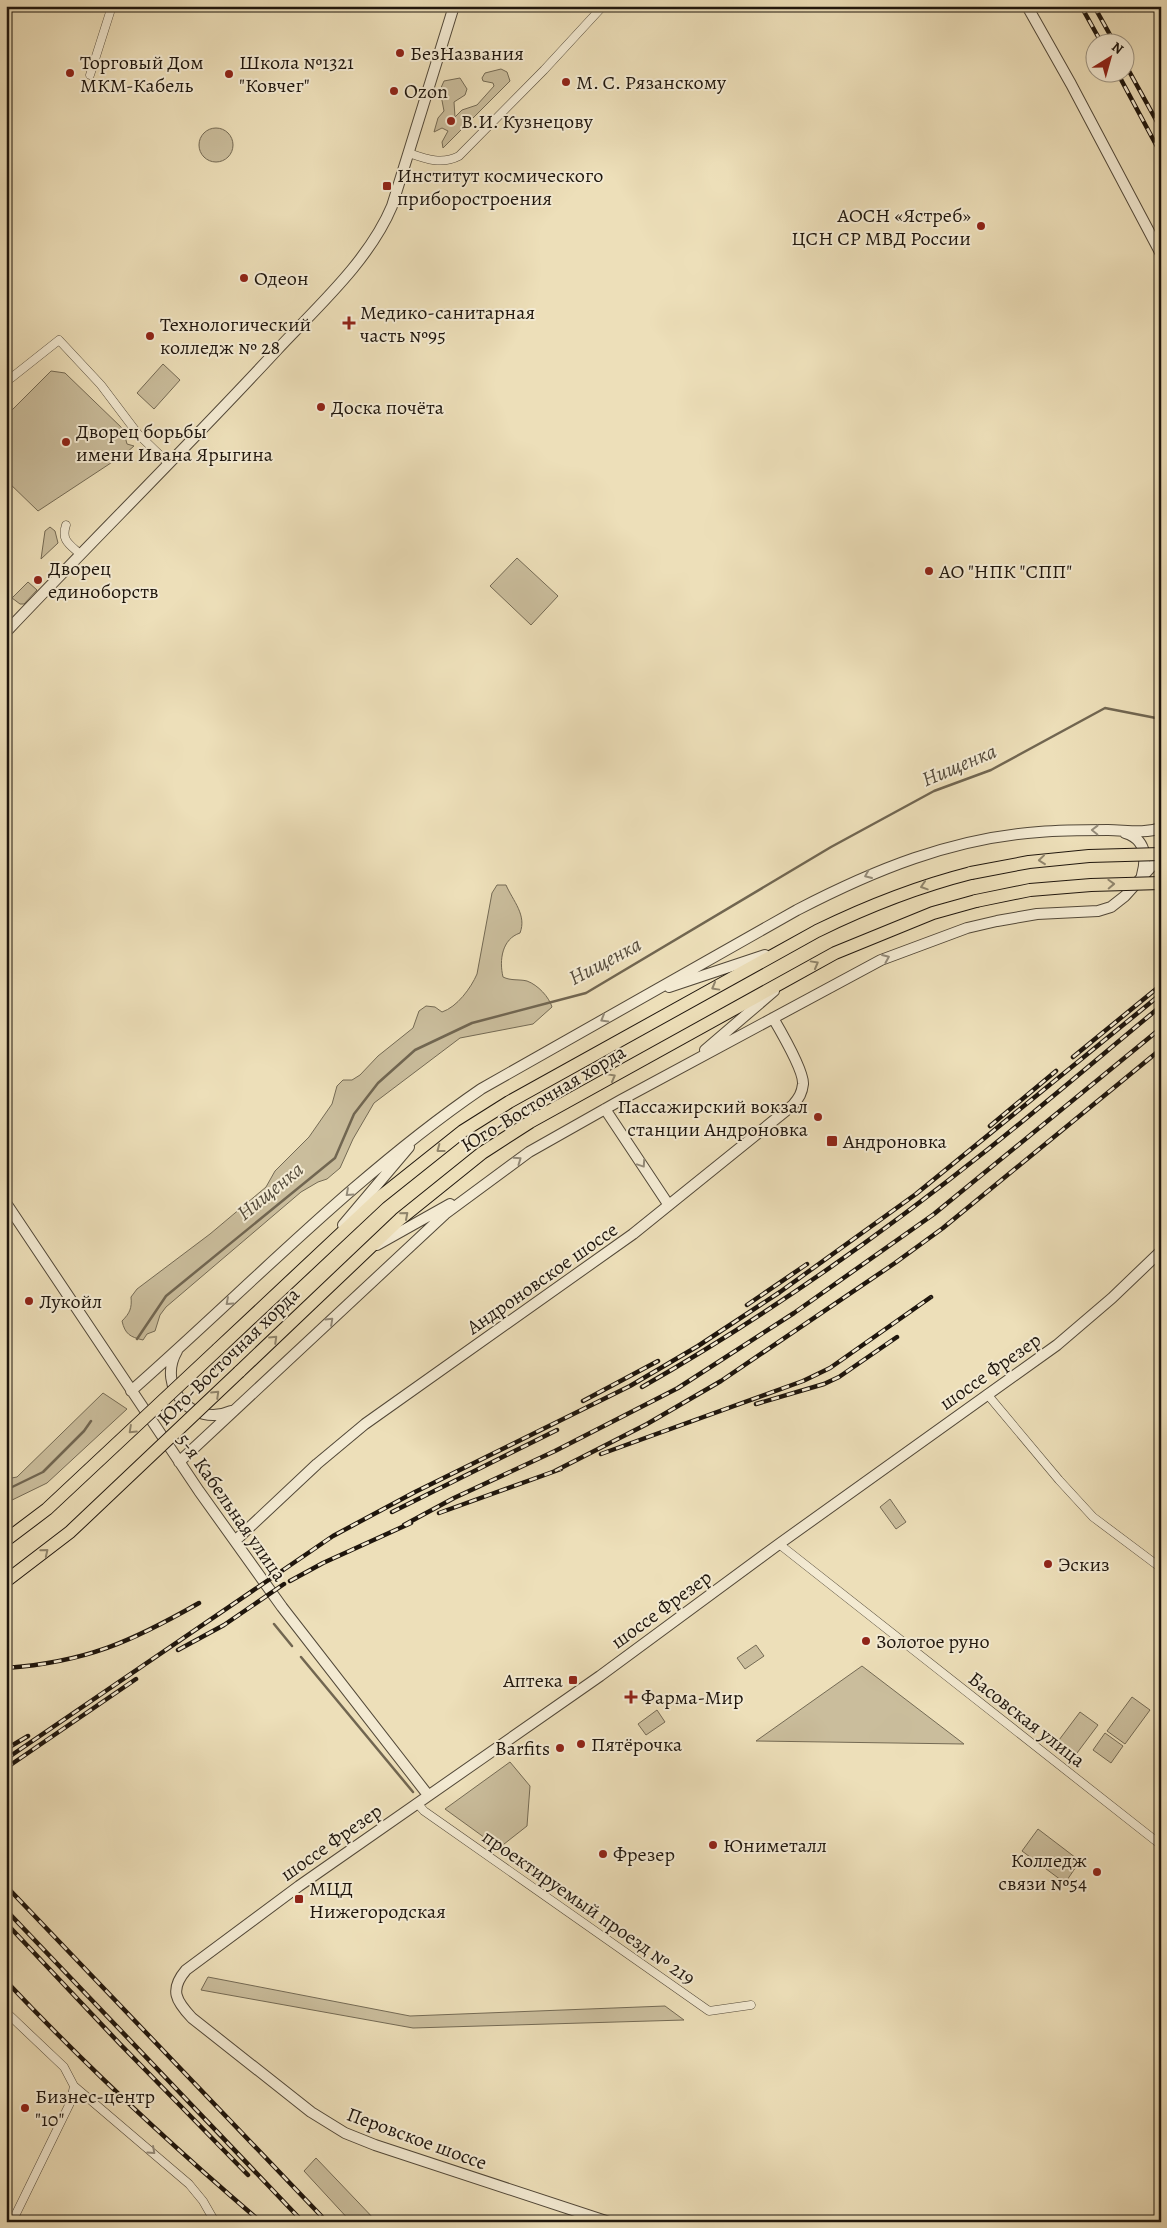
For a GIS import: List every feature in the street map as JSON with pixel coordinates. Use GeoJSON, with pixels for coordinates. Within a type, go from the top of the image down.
{"type":"FeatureCollection","features":[{"type":"Feature","properties":{"kind":"main road","name":"Юго-Восточная хорда"},"geometry":{"type":"LineString","coordinates":[[6,1540],[47,1509],[379,1198],[463,1131],[561,1072],[784,949],[868,906],[925,885],[971,873],[1030,862],[1079,857],[1161,855]]}},
{"type":"Feature","properties":{"kind":"main road","name":"Юго-Восточная хорда"},"geometry":{"type":"LineString","coordinates":[[6,1581],[70,1532],[364,1253],[428,1195],[482,1153],[530,1122],[835,953],[884,931],[933,913],[976,901],[1030,890],[1091,885],[1161,883]]}},
{"type":"Feature","properties":{"kind":"street"},"geometry":{"type":"LineString","coordinates":[[90,75],[112,6]]}},
{"type":"Feature","properties":{"kind":"street"},"geometry":{"type":"LineString","coordinates":[[6,632],[80,553],[221,411],[335,288],[373,242],[384,225],[392,206],[454,6]]}},
{"type":"Feature","properties":{"kind":"street"},"geometry":{"type":"LineString","coordinates":[[409,153],[438,161],[451,160],[459,156],[538,76],[603,6]]}},
{"type":"Feature","properties":{"kind":"street"},"geometry":{"type":"LineString","coordinates":[[1027,6],[1071,84],[1161,254]]}},
{"type":"Feature","properties":{"kind":"street"},"geometry":{"type":"LineString","coordinates":[[6,382],[59,340],[101,385],[138,434],[168,463]]}},
{"type":"Feature","properties":{"kind":"street"},"geometry":{"type":"LineString","coordinates":[[66,525],[63,534],[65,541],[80,553]]}},
{"type":"Feature","properties":{"kind":"street"},"geometry":{"type":"LineString","coordinates":[[131,1391],[380,1166],[426,1127],[481,1089],[797,910],[888,866],[957,846],[999,837],[1072,830],[1143,831],[1161,828]]}},
{"type":"Feature","properties":{"kind":"street"},"geometry":{"type":"LineString","coordinates":[[1118,830],[1134,837],[1144,849],[1145,863],[1141,878]]}},
{"type":"Feature","properties":{"kind":"street"},"geometry":{"type":"LineString","coordinates":[[179,1462],[445,1214],[529,1152],[881,960],[967,928],[1037,914],[1098,911],[1112,906],[1125,896],[1161,855]]}},
{"type":"Feature","properties":{"kind":"street"},"geometry":{"type":"LineString","coordinates":[[646,995],[784,949]]}},
{"type":"Feature","properties":{"kind":"street"},"geometry":{"type":"LineString","coordinates":[[689,1064],[788,980]]}},
{"type":"Feature","properties":{"kind":"street","name":"Андроновское шоссе"},"geometry":{"type":"LineString","coordinates":[[236,1540],[317,1464],[365,1424],[633,1234],[800,1097],[803,1081],[784,1036],[773,1018]]}},
{"type":"Feature","properties":{"kind":"street"},"geometry":{"type":"LineString","coordinates":[[605,1109],[668,1204]]}},
{"type":"Feature","properties":{"kind":"street"},"geometry":{"type":"LineString","coordinates":[[313,1260],[426,1127]]}},
{"type":"Feature","properties":{"kind":"street"},"geometry":{"type":"LineString","coordinates":[[364,1253],[478,1188]]}},
{"type":"Feature","properties":{"kind":"street","name":"5-я Кабельная улица"},"geometry":{"type":"LineString","coordinates":[[6,1203],[179,1462],[236,1540],[282,1608],[428,1795]]}},
{"type":"Feature","properties":{"kind":"street","name":"шоссе Фрезер"},"geometry":{"type":"LineString","coordinates":[[176,1985],[180,1977],[190,1966],[299,1886],[600,1676],[779,1544],[1057,1345],[1112,1298],[1161,1251]]}},
{"type":"Feature","properties":{"kind":"street"},"geometry":{"type":"LineString","coordinates":[[184,1343],[175,1355],[171,1368],[174,1390],[182,1402],[200,1414],[214,1416],[229,1412],[241,1404]]}},
{"type":"Feature","properties":{"kind":"street"},"geometry":{"type":"LineString","coordinates":[[987,1394],[1059,1480],[1093,1517],[1161,1568]]}},
{"type":"Feature","properties":{"kind":"street","name":"Басовская улица"},"geometry":{"type":"LineString","coordinates":[[779,1544],[1161,1845]]}},
{"type":"Feature","properties":{"kind":"street","name":"проектируемый проезд № 219"},"geometry":{"type":"LineString","coordinates":[[417,1803],[424,1811],[710,2011],[751,2005]]}},
{"type":"Feature","properties":{"kind":"street","name":"Перовское шоссе"},"geometry":{"type":"LineString","coordinates":[[176,1985],[176,1997],[192,2018],[332,2127],[375,2145],[609,2222]]}},
{"type":"Feature","properties":{"kind":"street"},"geometry":{"type":"LineString","coordinates":[[6,2012],[64,2067],[74,2086],[189,2184],[203,2201],[215,2222]]}},
{"type":"Feature","properties":{"kind":"street"},"geometry":{"type":"LineString","coordinates":[[12,2222],[72,2101],[74,2086]]}},
{"type":"Feature","properties":{"kind":"shaded area"},"geometry":{"type":"Polygon","coordinates":[[[501,69],[507,72],[510,81],[443,148],[442,142],[448,131],[442,128],[434,132],[438,118],[444,111],[440,90],[444,81],[460,78],[467,89],[465,95],[454,102],[455,117],[462,110],[477,105],[494,86],[493,83],[483,81],[482,78],[485,73],[501,69]]]}},
{"type":"Feature","properties":{"kind":"shaded area"},"geometry":{"type":"Polygon","coordinates":[[[216,128],[223,129],[228,133],[232,138],[232,152],[228,157],[223,161],[216,162],[209,161],[204,157],[200,152],[199,145],[200,138],[204,133],[209,129],[216,128]]]}},
{"type":"Feature","properties":{"kind":"shaded area"},"geometry":{"type":"Polygon","coordinates":[[[163,364],[180,380],[154,409],[137,393],[163,364]]]}},
{"type":"Feature","properties":{"kind":"shaded area","name":"Дворец борьбы имени Ивана Ярыгина"},"geometry":{"type":"Polygon","coordinates":[[[51,371],[65,373],[123,429],[127,444],[134,446],[38,511],[6,480],[6,416],[51,371]]]}},
{"type":"Feature","properties":{"kind":"shaded area"},"geometry":{"type":"Polygon","coordinates":[[[50,527],[55,531],[58,543],[41,559],[45,531],[50,527]]]}},
{"type":"Feature","properties":{"kind":"shaded area"},"geometry":{"type":"Polygon","coordinates":[[[517,558],[558,596],[531,625],[490,586],[517,558]]]}},
{"type":"Feature","properties":{"kind":"shaded area"},"geometry":{"type":"Polygon","coordinates":[[[28,582],[37,590],[24,604],[20,604],[12,598],[28,582]]]}},
{"type":"Feature","properties":{"kind":"shaded area"},"geometry":{"type":"Polygon","coordinates":[[[497,885],[506,885],[522,920],[520,933],[509,940],[503,951],[501,964],[503,977],[527,981],[535,985],[548,999],[552,1007],[533,1024],[460,1038],[374,1103],[353,1139],[340,1168],[327,1179],[301,1192],[166,1307],[160,1315],[155,1331],[147,1334],[143,1340],[129,1334],[122,1321],[129,1313],[131,1297],[137,1289],[210,1234],[266,1187],[275,1171],[309,1137],[332,1104],[337,1086],[343,1080],[352,1080],[360,1075],[378,1056],[413,1028],[419,1011],[426,1006],[435,1007],[442,1012],[448,1010],[463,996],[477,974],[492,893],[497,885]]]}},
{"type":"Feature","properties":{"kind":"shaded area"},"geometry":{"type":"Polygon","coordinates":[[[103,1393],[127,1409],[47,1483],[6,1503],[6,1479],[17,1477],[103,1393]]]}},
{"type":"Feature","properties":{"kind":"shaded area"},"geometry":{"type":"Polygon","coordinates":[[[890,1499],[906,1522],[896,1529],[880,1507],[890,1499]]]}},
{"type":"Feature","properties":{"kind":"shaded area"},"geometry":{"type":"Polygon","coordinates":[[[756,1645],[764,1656],[745,1669],[737,1658],[756,1645]]]}},
{"type":"Feature","properties":{"kind":"shaded area"},"geometry":{"type":"Polygon","coordinates":[[[862,1666],[964,1744],[756,1741],[862,1666]]]}},
{"type":"Feature","properties":{"kind":"shaded area"},"geometry":{"type":"Polygon","coordinates":[[[1132,1697],[1150,1710],[1125,1744],[1107,1731],[1132,1697]]]}},
{"type":"Feature","properties":{"kind":"shaded area"},"geometry":{"type":"Polygon","coordinates":[[[657,1710],[665,1722],[646,1735],[638,1724],[657,1710]]]}},
{"type":"Feature","properties":{"kind":"shaded area"},"geometry":{"type":"Polygon","coordinates":[[[1080,1712],[1098,1725],[1074,1757],[1056,1744],[1080,1712]]]}},
{"type":"Feature","properties":{"kind":"shaded area"},"geometry":{"type":"Polygon","coordinates":[[[1105,1733],[1123,1746],[1111,1763],[1093,1750],[1105,1733]]]}},
{"type":"Feature","properties":{"kind":"shaded area"},"geometry":{"type":"Polygon","coordinates":[[[510,1762],[530,1786],[527,1826],[499,1848],[445,1809],[510,1762]]]}},
{"type":"Feature","properties":{"kind":"shaded area"},"geometry":{"type":"Polygon","coordinates":[[[1038,1829],[1080,1861],[1065,1883],[1022,1851],[1038,1829]]]}},
{"type":"Feature","properties":{"kind":"shaded area"},"geometry":{"type":"Polygon","coordinates":[[[208,1977],[410,2016],[665,2006],[684,2020],[413,2028],[201,1990],[208,1977]]]}},
{"type":"Feature","properties":{"kind":"shaded area"},"geometry":{"type":"Polygon","coordinates":[[[316,2158],[377,2222],[351,2222],[304,2171],[316,2158]]]}},
{"type":"Feature","properties":{"kind":"waterway","name":"Нищенка"},"geometry":{"type":"LineString","coordinates":[[137,1339],[166,1296],[335,1158],[354,1114],[378,1083],[415,1050],[472,1023],[586,993],[831,847],[934,791],[991,770],[1105,708],[1161,719]]}},
{"type":"Feature","properties":{"kind":"waterway","name":"Нищенка"},"geometry":{"type":"LineString","coordinates":[[6,1490],[43,1472],[84,1431],[91,1421]]}},
{"type":"Feature","properties":{"kind":"waterway"},"geometry":{"type":"LineString","coordinates":[[274,1624],[292,1646]]}},
{"type":"Feature","properties":{"kind":"waterway"},"geometry":{"type":"LineString","coordinates":[[301,1657],[413,1792]]}},
{"type":"Feature","properties":{"kind":"railway"},"geometry":{"type":"LineString","coordinates":[[1081,6],[1095,32]]}},
{"type":"Feature","properties":{"kind":"railway"},"geometry":{"type":"LineString","coordinates":[[1094,6],[1108,32]]}},
{"type":"Feature","properties":{"kind":"railway"},"geometry":{"type":"LineString","coordinates":[[1134,80],[1161,129]]}},
{"type":"Feature","properties":{"kind":"railway"},"geometry":{"type":"LineString","coordinates":[[1122,82],[1161,154]]}},
{"type":"Feature","properties":{"kind":"railway"},"geometry":{"type":"LineString","coordinates":[[1073,1057],[1161,985]]}},
{"type":"Feature","properties":{"kind":"railway"},"geometry":{"type":"LineString","coordinates":[[6,1759],[333,1536],[415,1492],[630,1386],[698,1346],[780,1292],[916,1194],[1161,994]]}},
{"type":"Feature","properties":{"kind":"railway"},"geometry":{"type":"LineString","coordinates":[[642,1387],[776,1305],[862,1245],[1009,1132],[1161,1006]]}},
{"type":"Feature","properties":{"kind":"railway"},"geometry":{"type":"LineString","coordinates":[[404,1525],[454,1498],[555,1451],[678,1388],[794,1313],[934,1214],[1161,1028]]}},
{"type":"Feature","properties":{"kind":"railway"},"geometry":{"type":"LineString","coordinates":[[555,1471],[647,1424],[721,1381],[895,1263],[943,1228],[1161,1049]]}},
{"type":"Feature","properties":{"kind":"railway"},"geometry":{"type":"LineString","coordinates":[[990,1126],[1056,1071]]}},
{"type":"Feature","properties":{"kind":"railway"},"geometry":{"type":"LineString","coordinates":[[747,1305],[807,1264]]}},
{"type":"Feature","properties":{"kind":"railway"},"geometry":{"type":"LineString","coordinates":[[601,1454],[803,1381],[830,1368],[931,1297]]}},
{"type":"Feature","properties":{"kind":"railway"},"geometry":{"type":"LineString","coordinates":[[756,1404],[824,1384],[839,1377],[897,1337]]}},
{"type":"Feature","properties":{"kind":"railway"},"geometry":{"type":"LineString","coordinates":[[583,1401],[658,1361]]}},
{"type":"Feature","properties":{"kind":"railway"},"geometry":{"type":"LineString","coordinates":[[392,1512],[557,1430]]}},
{"type":"Feature","properties":{"kind":"railway"},"geometry":{"type":"LineString","coordinates":[[439,1513],[561,1469]]}},
{"type":"Feature","properties":{"kind":"railway"},"geometry":{"type":"LineString","coordinates":[[290,1581],[323,1563],[411,1523]]}},
{"type":"Feature","properties":{"kind":"railway"},"geometry":{"type":"LineString","coordinates":[[178,1650],[224,1625],[284,1584]]}},
{"type":"Feature","properties":{"kind":"railway"},"geometry":{"type":"LineString","coordinates":[[6,1668],[60,1661],[107,1648],[151,1629],[199,1603]]}},
{"type":"Feature","properties":{"kind":"railway"},"geometry":{"type":"LineString","coordinates":[[6,1768],[136,1679]]}},
{"type":"Feature","properties":{"kind":"railway"},"geometry":{"type":"LineString","coordinates":[[6,1749],[28,1736]]}},
{"type":"Feature","properties":{"kind":"railway"},"geometry":{"type":"LineString","coordinates":[[6,1886],[327,2222]]}},
{"type":"Feature","properties":{"kind":"railway"},"geometry":{"type":"LineString","coordinates":[[6,1910],[303,2222]]}},
{"type":"Feature","properties":{"kind":"railway"},"geometry":{"type":"LineString","coordinates":[[6,1923],[120,2044],[248,2175]]}},
{"type":"Feature","properties":{"kind":"railway"},"geometry":{"type":"LineString","coordinates":[[6,1981],[130,2105],[261,2222]]}},
{"type":"Feature","properties":{"kind":"place","name":"БезНазвания"},"geometry":{"type":"Point","coordinates":[400,53]}},
{"type":"Feature","properties":{"kind":"place","name":"Торговый Дом МКМ-Кабель"},"geometry":{"type":"Point","coordinates":[70,73]}},
{"type":"Feature","properties":{"kind":"place","name":"Школа №1321 \"Ковчег\""},"geometry":{"type":"Point","coordinates":[229,74]}},
{"type":"Feature","properties":{"kind":"place","name":"М. С. Рязанскому"},"geometry":{"type":"Point","coordinates":[566,82]}},
{"type":"Feature","properties":{"kind":"place","name":"Ozon"},"geometry":{"type":"Point","coordinates":[394,91]}},
{"type":"Feature","properties":{"kind":"place","name":"В.И. Кузнецову"},"geometry":{"type":"Point","coordinates":[451,121]}},
{"type":"Feature","properties":{"kind":"place","name":"Институт космического приборостроения"},"geometry":{"type":"Point","coordinates":[387,186]}},
{"type":"Feature","properties":{"kind":"place","name":"АОСН «Ястреб» ЦСН СР МВД России"},"geometry":{"type":"Point","coordinates":[981,226]}},
{"type":"Feature","properties":{"kind":"place","name":"Одеон"},"geometry":{"type":"Point","coordinates":[244,278]}},
{"type":"Feature","properties":{"kind":"place","name":"Медико-санитарная часть №95"},"geometry":{"type":"Point","coordinates":[349,323]}},
{"type":"Feature","properties":{"kind":"place","name":"Технологический колледж № 28"},"geometry":{"type":"Point","coordinates":[150,336]}},
{"type":"Feature","properties":{"kind":"place","name":"Доска почёта"},"geometry":{"type":"Point","coordinates":[321,407]}},
{"type":"Feature","properties":{"kind":"place","name":"Дворец борьбы имени Ивана Ярыгина"},"geometry":{"type":"Point","coordinates":[66,442]}},
{"type":"Feature","properties":{"kind":"place","name":"АО \"НПК \"СПП\""},"geometry":{"type":"Point","coordinates":[929,571]}},
{"type":"Feature","properties":{"kind":"place","name":"Дворец единоборств"},"geometry":{"type":"Point","coordinates":[38,580]}},
{"type":"Feature","properties":{"kind":"place","name":"Пассажирский вокзал станции Андроновка"},"geometry":{"type":"Point","coordinates":[818,1117]}},
{"type":"Feature","properties":{"kind":"place","name":"Андроновка"},"geometry":{"type":"Point","coordinates":[832,1141]}},
{"type":"Feature","properties":{"kind":"place","name":"Лукойл"},"geometry":{"type":"Point","coordinates":[29,1301]}},
{"type":"Feature","properties":{"kind":"place","name":"Эскиз"},"geometry":{"type":"Point","coordinates":[1048,1564]}},
{"type":"Feature","properties":{"kind":"place","name":"Золотое руно"},"geometry":{"type":"Point","coordinates":[866,1641]}},
{"type":"Feature","properties":{"kind":"place","name":"Аптека"},"geometry":{"type":"Point","coordinates":[573,1680]}},
{"type":"Feature","properties":{"kind":"place","name":"Фарма-Мир"},"geometry":{"type":"Point","coordinates":[631,1697]}},
{"type":"Feature","properties":{"kind":"place","name":"Пятёрочка"},"geometry":{"type":"Point","coordinates":[581,1744]}},
{"type":"Feature","properties":{"kind":"place","name":"Barfits"},"geometry":{"type":"Point","coordinates":[560,1748]}},
{"type":"Feature","properties":{"kind":"place","name":"Юниметалл"},"geometry":{"type":"Point","coordinates":[713,1845]}},
{"type":"Feature","properties":{"kind":"place","name":"Фрезер"},"geometry":{"type":"Point","coordinates":[603,1854]}},
{"type":"Feature","properties":{"kind":"place","name":"Колледж связи №54"},"geometry":{"type":"Point","coordinates":[1097,1872]}},
{"type":"Feature","properties":{"kind":"place","name":"МЦД Нижегородская"},"geometry":{"type":"Point","coordinates":[299,1899]}},
{"type":"Feature","properties":{"kind":"place","name":"Бизнес-центр \"10\""},"geometry":{"type":"Point","coordinates":[25,2108]}}]}
